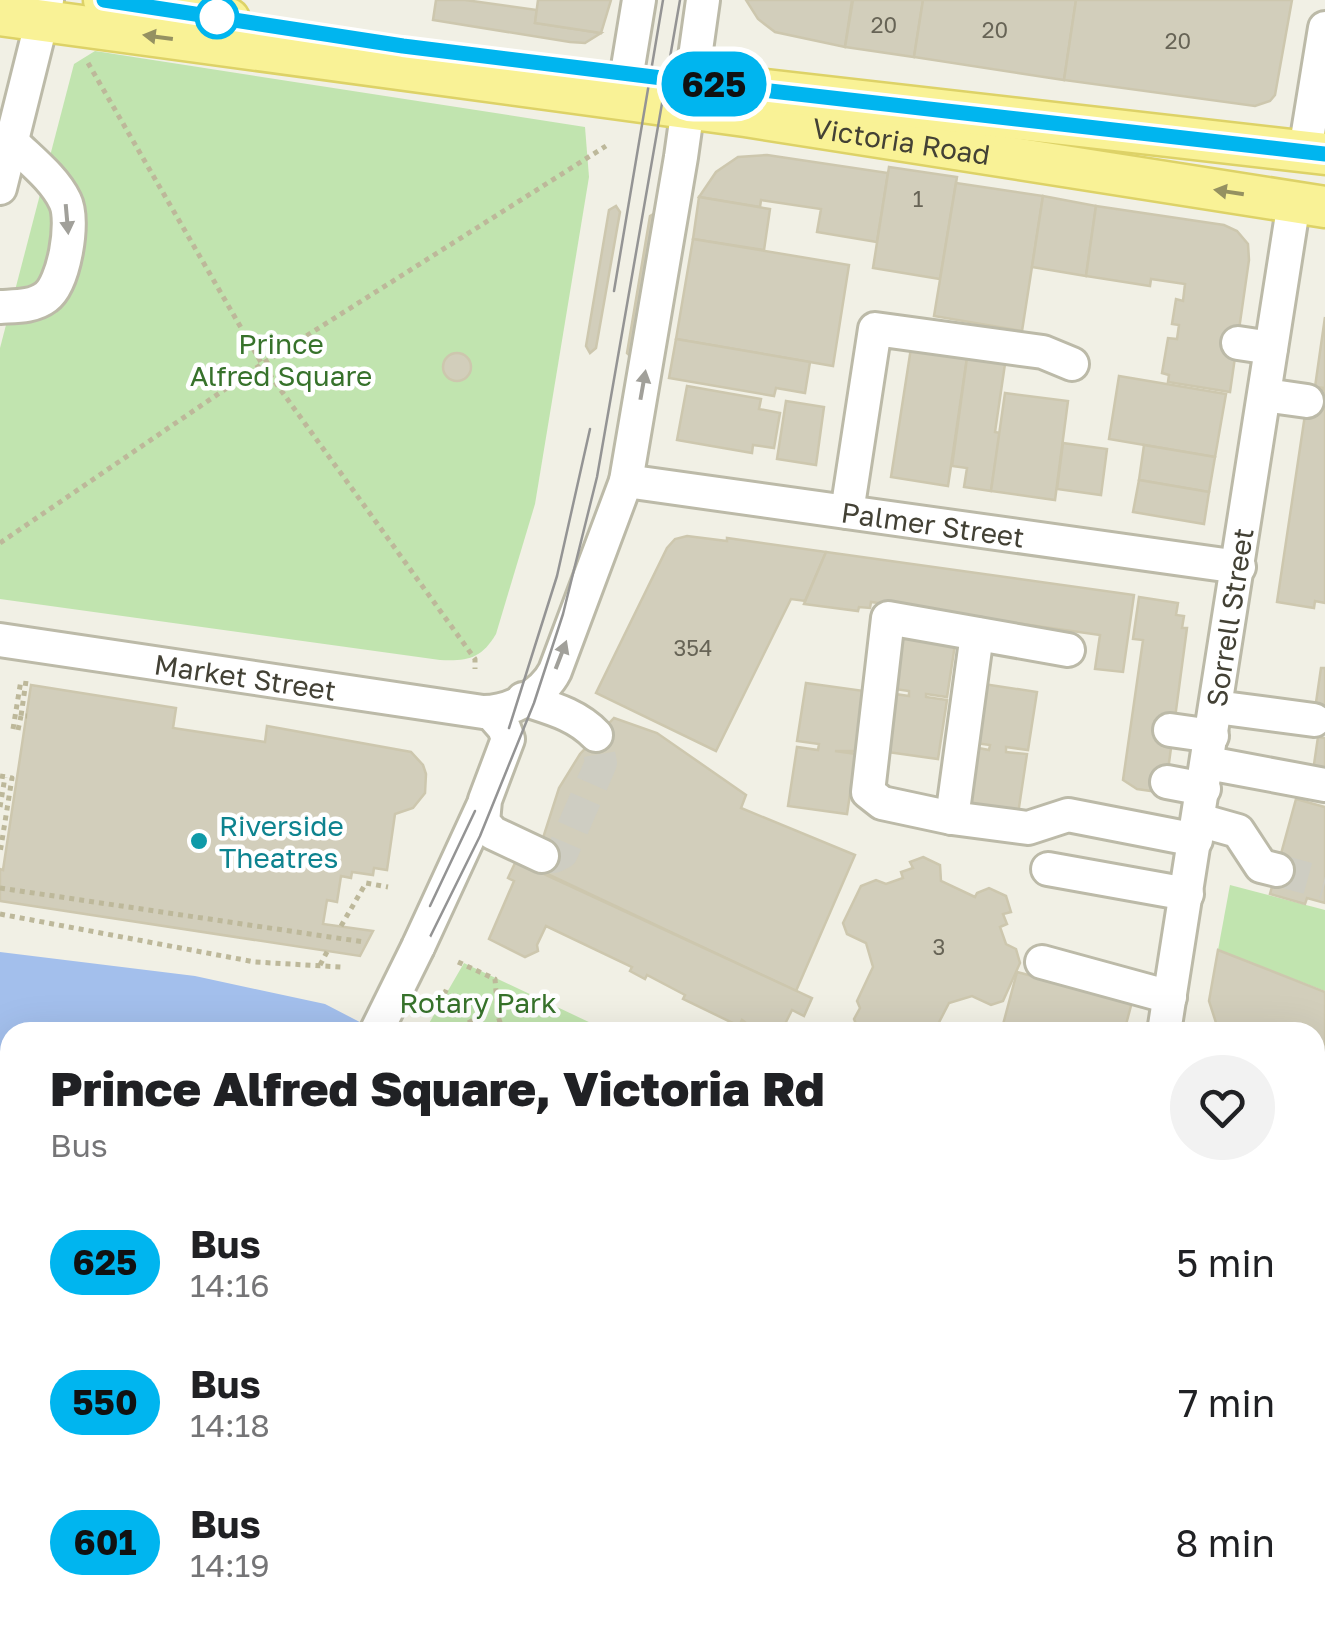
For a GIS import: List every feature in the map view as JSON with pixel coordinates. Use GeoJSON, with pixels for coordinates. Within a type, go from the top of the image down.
{"type":"FeatureCollection","features":[{"type":"Feature","properties":{"kind":"main road","name":"Victoria Road"},"geometry":{"type":"LineString","coordinates":[[104,0],[403,46],[627,73],[690,95],[1310,204]]}},
{"type":"Feature","properties":{"kind":"main road","name":"Victoria Road"},"geometry":{"type":"LineString","coordinates":[[0,15],[45,11],[690,95],[1315,152]]}},
{"type":"Feature","properties":{"kind":"street"},"geometry":{"type":"LineString","coordinates":[[627,73],[640,0]]}},
{"type":"Feature","properties":{"kind":"street"},"geometry":{"type":"LineString","coordinates":[[381,1022],[485,817],[508,739],[490,712],[540,691],[555,671],[626,481],[704,0]]}},
{"type":"Feature","properties":{"kind":"street"},"geometry":{"type":"LineString","coordinates":[[0,188],[45,11]]}},
{"type":"Feature","properties":{"kind":"street"},"geometry":{"type":"LineString","coordinates":[[1315,152],[1325,28]]}},
{"type":"Feature","properties":{"kind":"street"},"geometry":{"type":"LineString","coordinates":[[0,306],[21,306],[46,297],[57,279],[70,230],[67,204],[60,193],[12,142]]}},
{"type":"Feature","properties":{"kind":"street","name":"Sorrell Street"},"geometry":{"type":"LineString","coordinates":[[1166,1022],[1272,348],[1310,204]]}},
{"type":"Feature","properties":{"kind":"street"},"geometry":{"type":"LineString","coordinates":[[846,512],[875,329],[1044,352],[1072,364]]}},
{"type":"Feature","properties":{"kind":"street"},"geometry":{"type":"LineString","coordinates":[[1238,342],[1272,348]]}},
{"type":"Feature","properties":{"kind":"street"},"geometry":{"type":"LineString","coordinates":[[1265,394],[1307,401]]}},
{"type":"Feature","properties":{"kind":"street","name":"Palmer Street"},"geometry":{"type":"LineString","coordinates":[[626,481],[1239,567]]}},
{"type":"Feature","properties":{"kind":"street"},"geometry":{"type":"LineString","coordinates":[[1068,650],[888,618],[868,792],[882,804],[1028,828],[1206,776],[1314,720]]}},
{"type":"Feature","properties":{"kind":"street"},"geometry":{"type":"LineString","coordinates":[[952,818],[976,634]]}},
{"type":"Feature","properties":{"kind":"street","name":"Market Street"},"geometry":{"type":"LineString","coordinates":[[0,640],[490,712]]}},
{"type":"Feature","properties":{"kind":"street"},"geometry":{"type":"LineString","coordinates":[[523,699],[569,714],[596,735]]}},
{"type":"Feature","properties":{"kind":"street"},"geometry":{"type":"LineString","coordinates":[[1170,730],[1206,776],[1261,866],[1276,870]]}},
{"type":"Feature","properties":{"kind":"street"},"geometry":{"type":"LineString","coordinates":[[1167,782],[1206,776],[1325,785]]}},
{"type":"Feature","properties":{"kind":"street"},"geometry":{"type":"LineString","coordinates":[[485,817],[542,856]]}},
{"type":"Feature","properties":{"kind":"street"},"geometry":{"type":"LineString","coordinates":[[1048,869],[1187,894]]}},
{"type":"Feature","properties":{"kind":"street"},"geometry":{"type":"LineString","coordinates":[[1042,962],[1170,998]]}},
{"type":"Feature","properties":{"kind":"path"},"geometry":{"type":"LineString","coordinates":[[81,50],[262,364],[475,658],[475,669]]}},
{"type":"Feature","properties":{"kind":"path"},"geometry":{"type":"LineString","coordinates":[[0,543],[262,364],[606,146]]}},
{"type":"Feature","properties":{"kind":"path"},"geometry":{"type":"LineString","coordinates":[[24,680],[24,716],[15,730],[24,680]]}},
{"type":"Feature","properties":{"kind":"path"},"geometry":{"type":"LineString","coordinates":[[0,808],[3,777],[12,778],[0,853]]}},
{"type":"Feature","properties":{"kind":"path"},"geometry":{"type":"LineString","coordinates":[[341,926],[366,882],[388,887]]}},
{"type":"Feature","properties":{"kind":"path"},"geometry":{"type":"LineString","coordinates":[[0,888],[364,942]]}},
{"type":"Feature","properties":{"kind":"path"},"geometry":{"type":"LineString","coordinates":[[0,914],[255,962],[340,967]]}},
{"type":"Feature","properties":{"kind":"path"},"geometry":{"type":"LineString","coordinates":[[320,964],[328,950]]}},
{"type":"Feature","properties":{"kind":"path"},"geometry":{"type":"LineString","coordinates":[[458,962],[495,979],[500,1022]]}},
{"type":"Feature","properties":{"kind":"path"},"geometry":{"type":"LineString","coordinates":[[443,991],[454,996],[471,1022]]}},
{"type":"Feature","properties":{"kind":"green space","name":"Prince Alfred Square"},"geometry":{"type":"Polygon","coordinates":[[[95,51],[585,127],[589,177],[535,504],[496,634],[479,653],[466,659],[440,660],[0,599],[0,348],[74,64],[95,51]]]}},
{"type":"Feature","properties":{"kind":"green space"},"geometry":{"type":"Polygon","coordinates":[[[1230,885],[1325,910],[1325,991],[1218,950],[1230,885]]]}},
{"type":"Feature","properties":{"kind":"green space","name":"Rotary Park"},"geometry":{"type":"Polygon","coordinates":[[[464,963],[589,1022],[430,1022],[464,963]]]}},
{"type":"Feature","properties":{"kind":"water"},"geometry":{"type":"Polygon","coordinates":[[[0,952],[195,976],[325,1004],[360,1022],[0,1022],[0,952]]]}},
{"type":"Feature","properties":{"kind":"building"},"geometry":{"type":"Polygon","coordinates":[[[436,0],[537,10],[535,23],[601,33],[585,43],[570,42],[433,20],[436,0]]]}},
{"type":"Feature","properties":{"kind":"building"},"geometry":{"type":"Polygon","coordinates":[[[538,0],[611,0],[601,33],[535,23],[538,0]]]}},
{"type":"Feature","properties":{"kind":"building"},"geometry":{"type":"Polygon","coordinates":[[[746,0],[852,0],[845,47],[775,32],[758,19],[746,0]]]}},
{"type":"Feature","properties":{"kind":"building"},"geometry":{"type":"Polygon","coordinates":[[[853,0],[923,0],[914,57],[845,47],[853,0]]]}},
{"type":"Feature","properties":{"kind":"building"},"geometry":{"type":"Polygon","coordinates":[[[923,0],[1076,0],[1064,80],[914,57],[923,0]]]}},
{"type":"Feature","properties":{"kind":"building"},"geometry":{"type":"Polygon","coordinates":[[[1076,0],[1292,0],[1275,95],[1255,106],[1064,80],[1076,0]]]}},
{"type":"Feature","properties":{"kind":"building"},"geometry":{"type":"Polygon","coordinates":[[[767,155],[888,173],[877,242],[817,232],[821,209],[761,200],[760,207],[699,197],[716,172],[738,157],[767,155]]]}},
{"type":"Feature","properties":{"kind":"building"},"geometry":{"type":"Polygon","coordinates":[[[889,167],[957,177],[940,279],[873,268],[889,167]]]}},
{"type":"Feature","properties":{"kind":"building"},"geometry":{"type":"Polygon","coordinates":[[[956,183],[1043,196],[1022,331],[934,316],[956,183]]]}},
{"type":"Feature","properties":{"kind":"building"},"geometry":{"type":"Polygon","coordinates":[[[1043,196],[1096,206],[1086,276],[1032,267],[1043,196]]]}},
{"type":"Feature","properties":{"kind":"building"},"geometry":{"type":"Polygon","coordinates":[[[699,197],[770,209],[764,250],[693,239],[699,197]]]}},
{"type":"Feature","properties":{"kind":"building"},"geometry":{"type":"Polygon","coordinates":[[[616,206],[620,212],[596,348],[590,353],[586,346],[609,210],[616,206]]]}},
{"type":"Feature","properties":{"kind":"building"},"geometry":{"type":"Polygon","coordinates":[[[1096,206],[1224,225],[1237,231],[1248,244],[1230,392],[1168,382],[1169,375],[1162,373],[1168,338],[1177,339],[1179,325],[1172,324],[1176,299],[1183,301],[1185,284],[1151,279],[1150,286],[1086,276],[1096,206]]]}},
{"type":"Feature","properties":{"kind":"building"},"geometry":{"type":"Polygon","coordinates":[[[657,212],[633,359],[627,353],[650,216],[657,212]]]}},
{"type":"Feature","properties":{"kind":"building"},"geometry":{"type":"Polygon","coordinates":[[[693,239],[849,265],[833,366],[676,339],[693,239]]]}},
{"type":"Feature","properties":{"kind":"building"},"geometry":{"type":"Polygon","coordinates":[[[1325,317],[1325,388],[1315,387],[1325,317]]]}},
{"type":"Feature","properties":{"kind":"building"},"geometry":{"type":"Polygon","coordinates":[[[676,339],[810,362],[805,393],[776,388],[774,396],[669,378],[676,339]]]}},
{"type":"Feature","properties":{"kind":"building"},"geometry":{"type":"Polygon","coordinates":[[[911,348],[967,358],[948,486],[891,477],[911,348]]]}},
{"type":"Feature","properties":{"kind":"building"},"geometry":{"type":"Polygon","coordinates":[[[457,353],[467,357],[471,367],[467,377],[457,381],[447,377],[443,367],[447,357],[457,353]]]}},
{"type":"Feature","properties":{"kind":"building"},"geometry":{"type":"Polygon","coordinates":[[[967,358],[1005,364],[991,491],[964,487],[967,468],[952,466],[967,358]]]}},
{"type":"Feature","properties":{"kind":"building"},"geometry":{"type":"Polygon","coordinates":[[[1119,376],[1226,394],[1215,457],[1109,439],[1119,376]]]}},
{"type":"Feature","properties":{"kind":"building"},"geometry":{"type":"Polygon","coordinates":[[[687,386],[761,399],[759,409],[780,413],[774,448],[753,445],[752,453],[677,440],[687,386]]]}},
{"type":"Feature","properties":{"kind":"building"},"geometry":{"type":"Polygon","coordinates":[[[1309,388],[1325,390],[1325,603],[1315,601],[1314,608],[1277,602],[1309,388]]]}},
{"type":"Feature","properties":{"kind":"building"},"geometry":{"type":"Polygon","coordinates":[[[1005,393],[1068,401],[1055,500],[991,491],[1005,393]]]}},
{"type":"Feature","properties":{"kind":"building"},"geometry":{"type":"Polygon","coordinates":[[[786,401],[824,407],[816,465],[777,459],[786,401]]]}},
{"type":"Feature","properties":{"kind":"building"},"geometry":{"type":"Polygon","coordinates":[[[1063,443],[1107,449],[1101,495],[1057,489],[1063,443]]]}},
{"type":"Feature","properties":{"kind":"building"},"geometry":{"type":"Polygon","coordinates":[[[1144,445],[1215,457],[1209,492],[1139,480],[1144,445]]]}},
{"type":"Feature","properties":{"kind":"building"},"geometry":{"type":"Polygon","coordinates":[[[1139,480],[1209,492],[1204,524],[1133,512],[1139,480]]]}},
{"type":"Feature","properties":{"kind":"building"},"geometry":{"type":"Polygon","coordinates":[[[687,536],[826,552],[805,601],[791,599],[716,751],[596,693],[667,548],[675,539],[687,536]]]}},
{"type":"Feature","properties":{"kind":"building"},"geometry":{"type":"Polygon","coordinates":[[[826,552],[1134,595],[1123,672],[1095,669],[1100,635],[871,602],[870,608],[859,607],[858,611],[804,604],[826,552]]]}},
{"type":"Feature","properties":{"kind":"building"},"geometry":{"type":"Polygon","coordinates":[[[1139,597],[1178,603],[1176,615],[1184,616],[1182,628],[1187,628],[1165,793],[1137,789],[1123,780],[1143,640],[1133,639],[1139,597]]]}},
{"type":"Feature","properties":{"kind":"building"},"geometry":{"type":"Polygon","coordinates":[[[897,630],[956,638],[947,697],[926,694],[947,700],[938,759],[880,751],[888,693],[909,696],[909,691],[888,688],[897,630]]]}},
{"type":"Feature","properties":{"kind":"building"},"geometry":{"type":"Polygon","coordinates":[[[1321,668],[1325,668],[1325,732],[1312,730],[1321,668]]]}},
{"type":"Feature","properties":{"kind":"building"},"geometry":{"type":"Polygon","coordinates":[[[806,683],[864,691],[856,751],[835,751],[856,754],[847,814],[788,806],[797,747],[818,750],[819,744],[797,741],[806,683]]]}},
{"type":"Feature","properties":{"kind":"building"},"geometry":{"type":"Polygon","coordinates":[[[977,683],[1037,692],[1028,750],[1006,747],[1006,752],[1027,754],[1018,814],[959,805],[968,746],[989,750],[990,745],[968,742],[977,683]]]}},
{"type":"Feature","properties":{"kind":"building","name":"Riverside Theatres"},"geometry":{"type":"Polygon","coordinates":[[[31,685],[176,708],[173,728],[265,742],[267,726],[411,752],[423,765],[425,793],[413,808],[395,814],[387,870],[374,868],[373,875],[352,872],[351,878],[341,876],[337,902],[327,900],[323,924],[373,931],[360,956],[0,901],[0,869],[3,870],[31,685]]]}},
{"type":"Feature","properties":{"kind":"building"},"geometry":{"type":"Polygon","coordinates":[[[614,718],[657,733],[746,795],[741,808],[855,855],[796,991],[541,871],[543,838],[559,788],[580,754],[614,718]]]}},
{"type":"Feature","properties":{"kind":"building"},"geometry":{"type":"Polygon","coordinates":[[[1318,737],[1325,738],[1325,780],[1312,778],[1318,737]]]}},
{"type":"Feature","properties":{"kind":"building"},"geometry":{"type":"Polygon","coordinates":[[[1296,799],[1325,807],[1325,903],[1307,898],[1305,904],[1270,894],[1296,799]]]}},
{"type":"Feature","properties":{"kind":"building"},"geometry":{"type":"Polygon","coordinates":[[[923,857],[940,865],[941,881],[975,897],[989,888],[1006,896],[1011,912],[1003,914],[1007,924],[1000,927],[1006,944],[1016,949],[1020,963],[1003,1001],[991,1005],[972,996],[949,1003],[939,1022],[855,1022],[860,1008],[857,1001],[873,967],[866,943],[847,934],[843,923],[861,886],[876,880],[886,884],[903,878],[901,872],[913,868],[910,862],[923,857]]]}},
{"type":"Feature","properties":{"kind":"building"},"geometry":{"type":"Polygon","coordinates":[[[516,861],[812,998],[804,1016],[792,1010],[786,1022],[731,1022],[683,999],[685,995],[647,975],[645,979],[630,971],[632,967],[546,926],[538,951],[525,957],[489,939],[514,881],[508,878],[516,861]]]}},
{"type":"Feature","properties":{"kind":"building"},"geometry":{"type":"Polygon","coordinates":[[[1218,950],[1325,992],[1325,1022],[1216,1022],[1209,1001],[1218,950]]]}},
{"type":"Feature","properties":{"kind":"building"},"geometry":{"type":"Polygon","coordinates":[[[1017,972],[1132,1002],[1127,1022],[1004,1022],[1017,972]]]}},
{"type":"Feature","properties":{"kind":"tunnel"},"geometry":{"type":"LineString","coordinates":[[542,856],[562,853],[601,763],[596,735]]}},
{"type":"Feature","properties":{"kind":"tunnel"},"geometry":{"type":"LineString","coordinates":[[1277,870],[1325,883]]}},
{"type":"Feature","properties":{"kind":"tram line"},"geometry":{"type":"LineString","coordinates":[[614,291],[663,0]]}},
{"type":"Feature","properties":{"kind":"tram line"},"geometry":{"type":"LineString","coordinates":[[388,1022],[480,836],[534,703],[563,614],[597,477],[680,0]]}},
{"type":"Feature","properties":{"kind":"tram line"},"geometry":{"type":"LineString","coordinates":[[509,728],[557,576],[590,429]]}},
{"type":"Feature","properties":{"kind":"tram line"},"geometry":{"type":"LineString","coordinates":[[430,906],[475,811]]}},
{"type":"Feature","properties":{"kind":"bus line","name":"625"},"geometry":{"type":"LineString","coordinates":[[104,0],[403,46],[1325,154]]}},
{"type":"Feature","properties":{"kind":"place","name":"Riverside Theatres"},"geometry":{"type":"Point","coordinates":[199,841]}}]}
